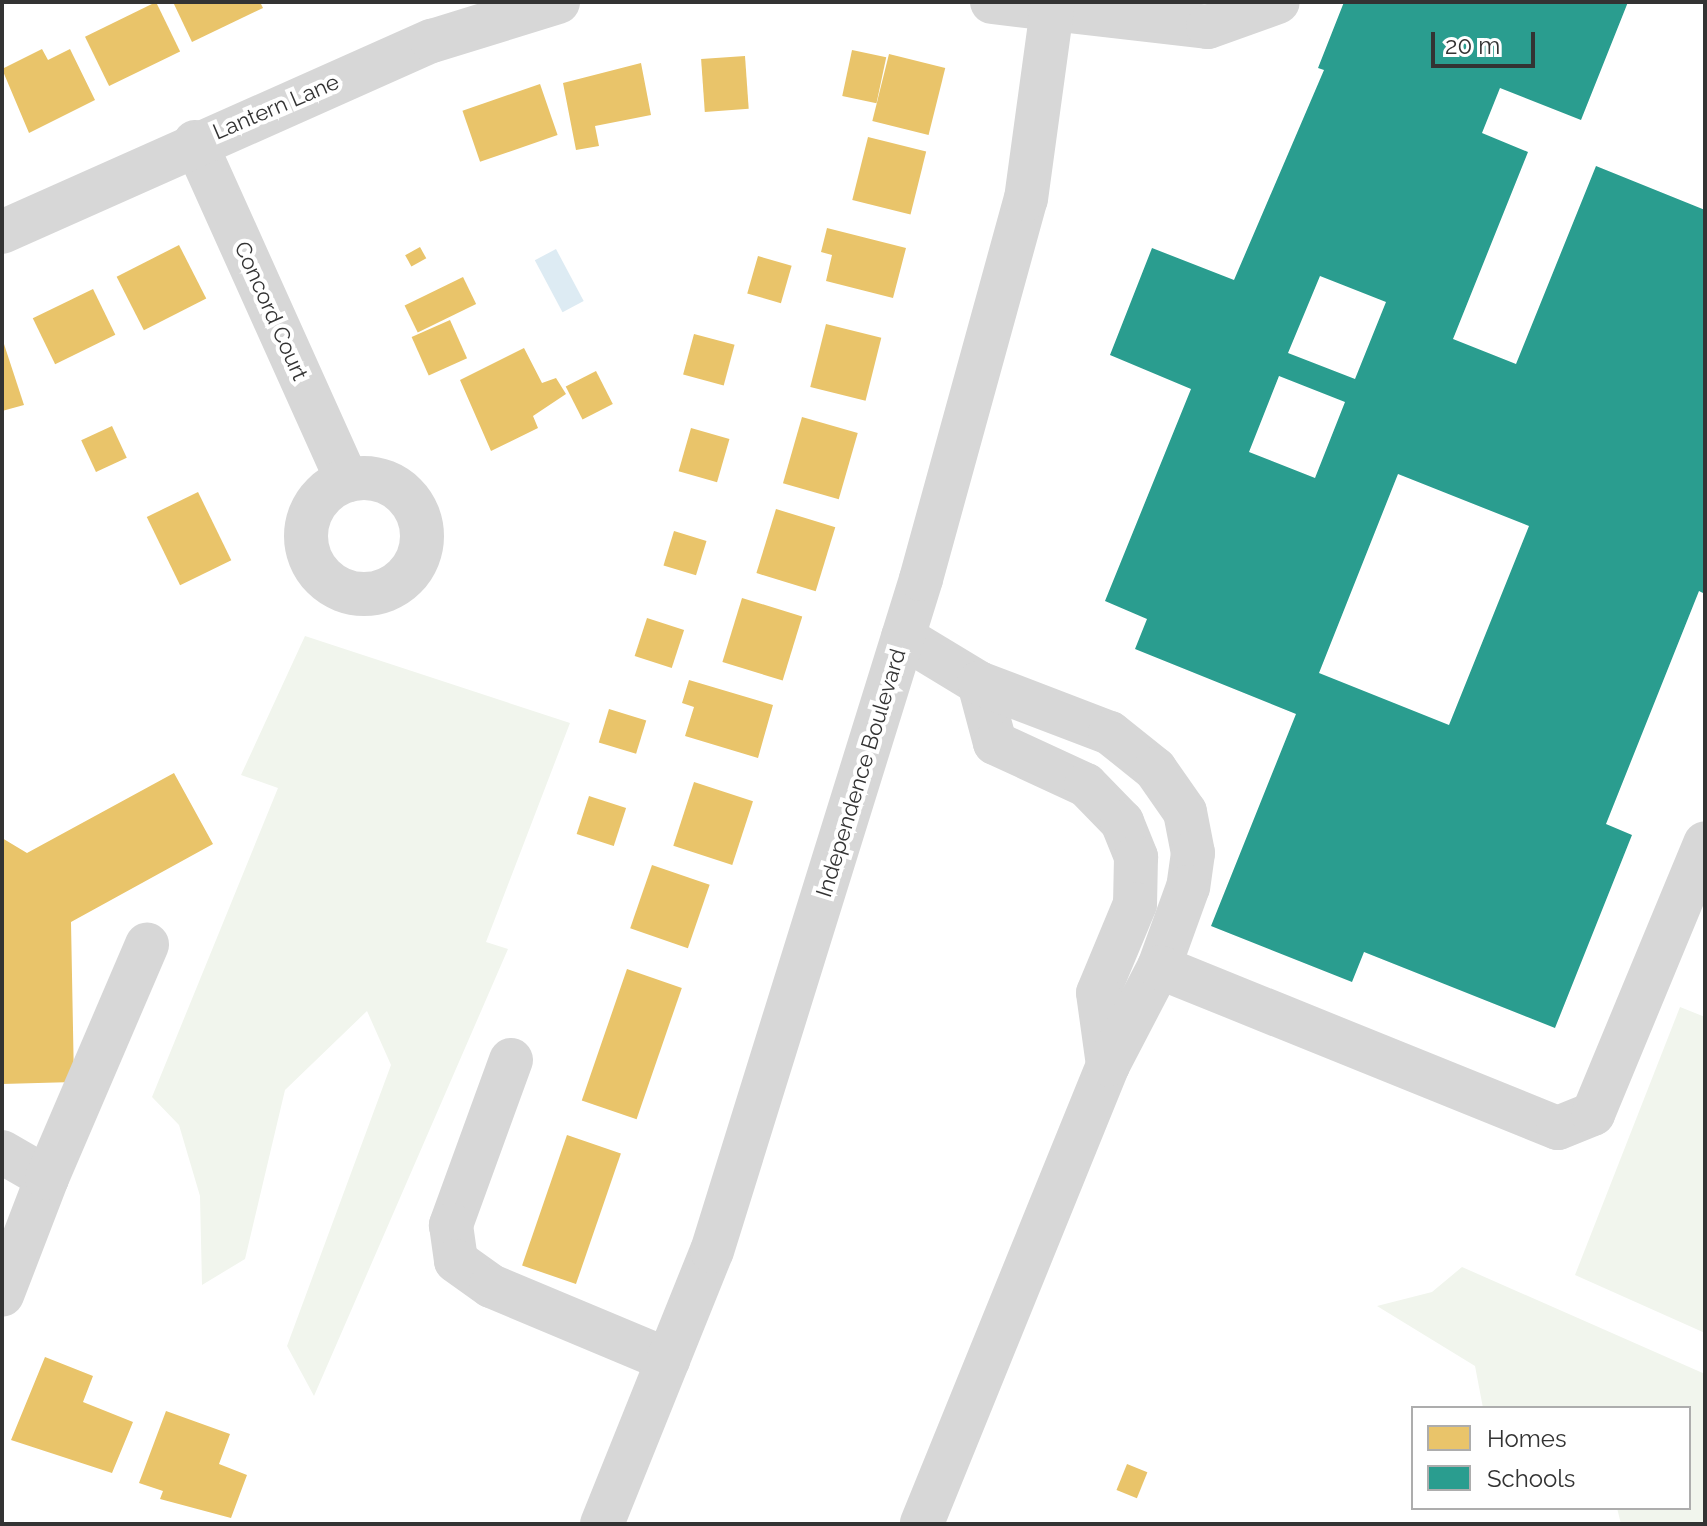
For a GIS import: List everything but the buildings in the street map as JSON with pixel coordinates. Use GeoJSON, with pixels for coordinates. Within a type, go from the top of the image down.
{"type":"FeatureCollection","features":[{"type":"Feature","properties":{"kind":"street","name":"Lantern Lane"},"geometry":{"type":"LineString","coordinates":[[2,232],[195,142],[432,41],[558,2]]}},
{"type":"Feature","properties":{"kind":"street"},"geometry":{"type":"LineString","coordinates":[[992,2],[1223,27],[1278,2]]}},
{"type":"Feature","properties":{"kind":"street","name":"Independence Boulevard"},"geometry":{"type":"LineString","coordinates":[[602,1524],[712,1251],[903,637],[1026,199],[1053,7]]}},
{"type":"Feature","properties":{"kind":"street","name":"Concord Court"},"geometry":{"type":"LineString","coordinates":[[195,142],[347,480]]}},
{"type":"Feature","properties":{"kind":"street"},"geometry":{"type":"LineString","coordinates":[[903,637],[979,683],[1110,733],[1155,769],[1185,812],[1193,853],[1188,887],[1159,967],[1108,1065],[922,1524]]}},
{"type":"Feature","properties":{"kind":"street"},"geometry":{"type":"LineString","coordinates":[[979,683],[995,743],[1086,785],[1122,822],[1136,857],[1135,904],[1098,993],[1108,1065]]}},
{"type":"Feature","properties":{"kind":"street"},"geometry":{"type":"LineString","coordinates":[[1159,967],[1558,1128],[1593,1114],[1705,843]]}},
{"type":"Feature","properties":{"kind":"street"},"geometry":{"type":"LineString","coordinates":[[2,1295],[47,1178],[147,945]]}},
{"type":"Feature","properties":{"kind":"street"},"geometry":{"type":"LineString","coordinates":[[511,1060],[451,1225],[456,1261],[491,1286],[668,1360]]}},
{"type":"Feature","properties":{"kind":"street"},"geometry":{"type":"LineString","coordinates":[[2,1152],[47,1178]]}},
{"type":"Feature","properties":{"kind":"shaded area"},"geometry":{"type":"Polygon","coordinates":[[[556,249],[584,301],[563,312],[535,260],[556,249]]]}},
{"type":"Feature","properties":{"kind":"shaded area"},"geometry":{"type":"Polygon","coordinates":[[[305,636],[570,723],[486,942],[508,949],[314,1396],[287,1346],[391,1065],[367,1011],[285,1090],[245,1259],[202,1285],[200,1196],[179,1125],[152,1097],[278,788],[241,775],[305,636]]]}},
{"type":"Feature","properties":{"kind":"shaded area"},"geometry":{"type":"Polygon","coordinates":[[[1680,1007],[1705,1017],[1705,1333],[1575,1275],[1680,1007]]]}},
{"type":"Feature","properties":{"kind":"shaded area"},"geometry":{"type":"Polygon","coordinates":[[[1462,1267],[1705,1374],[1705,1524],[1621,1524],[1618,1510],[1691,1510],[1691,1406],[1483,1406],[1475,1366],[1377,1306],[1432,1292],[1462,1267]]]}}]}
